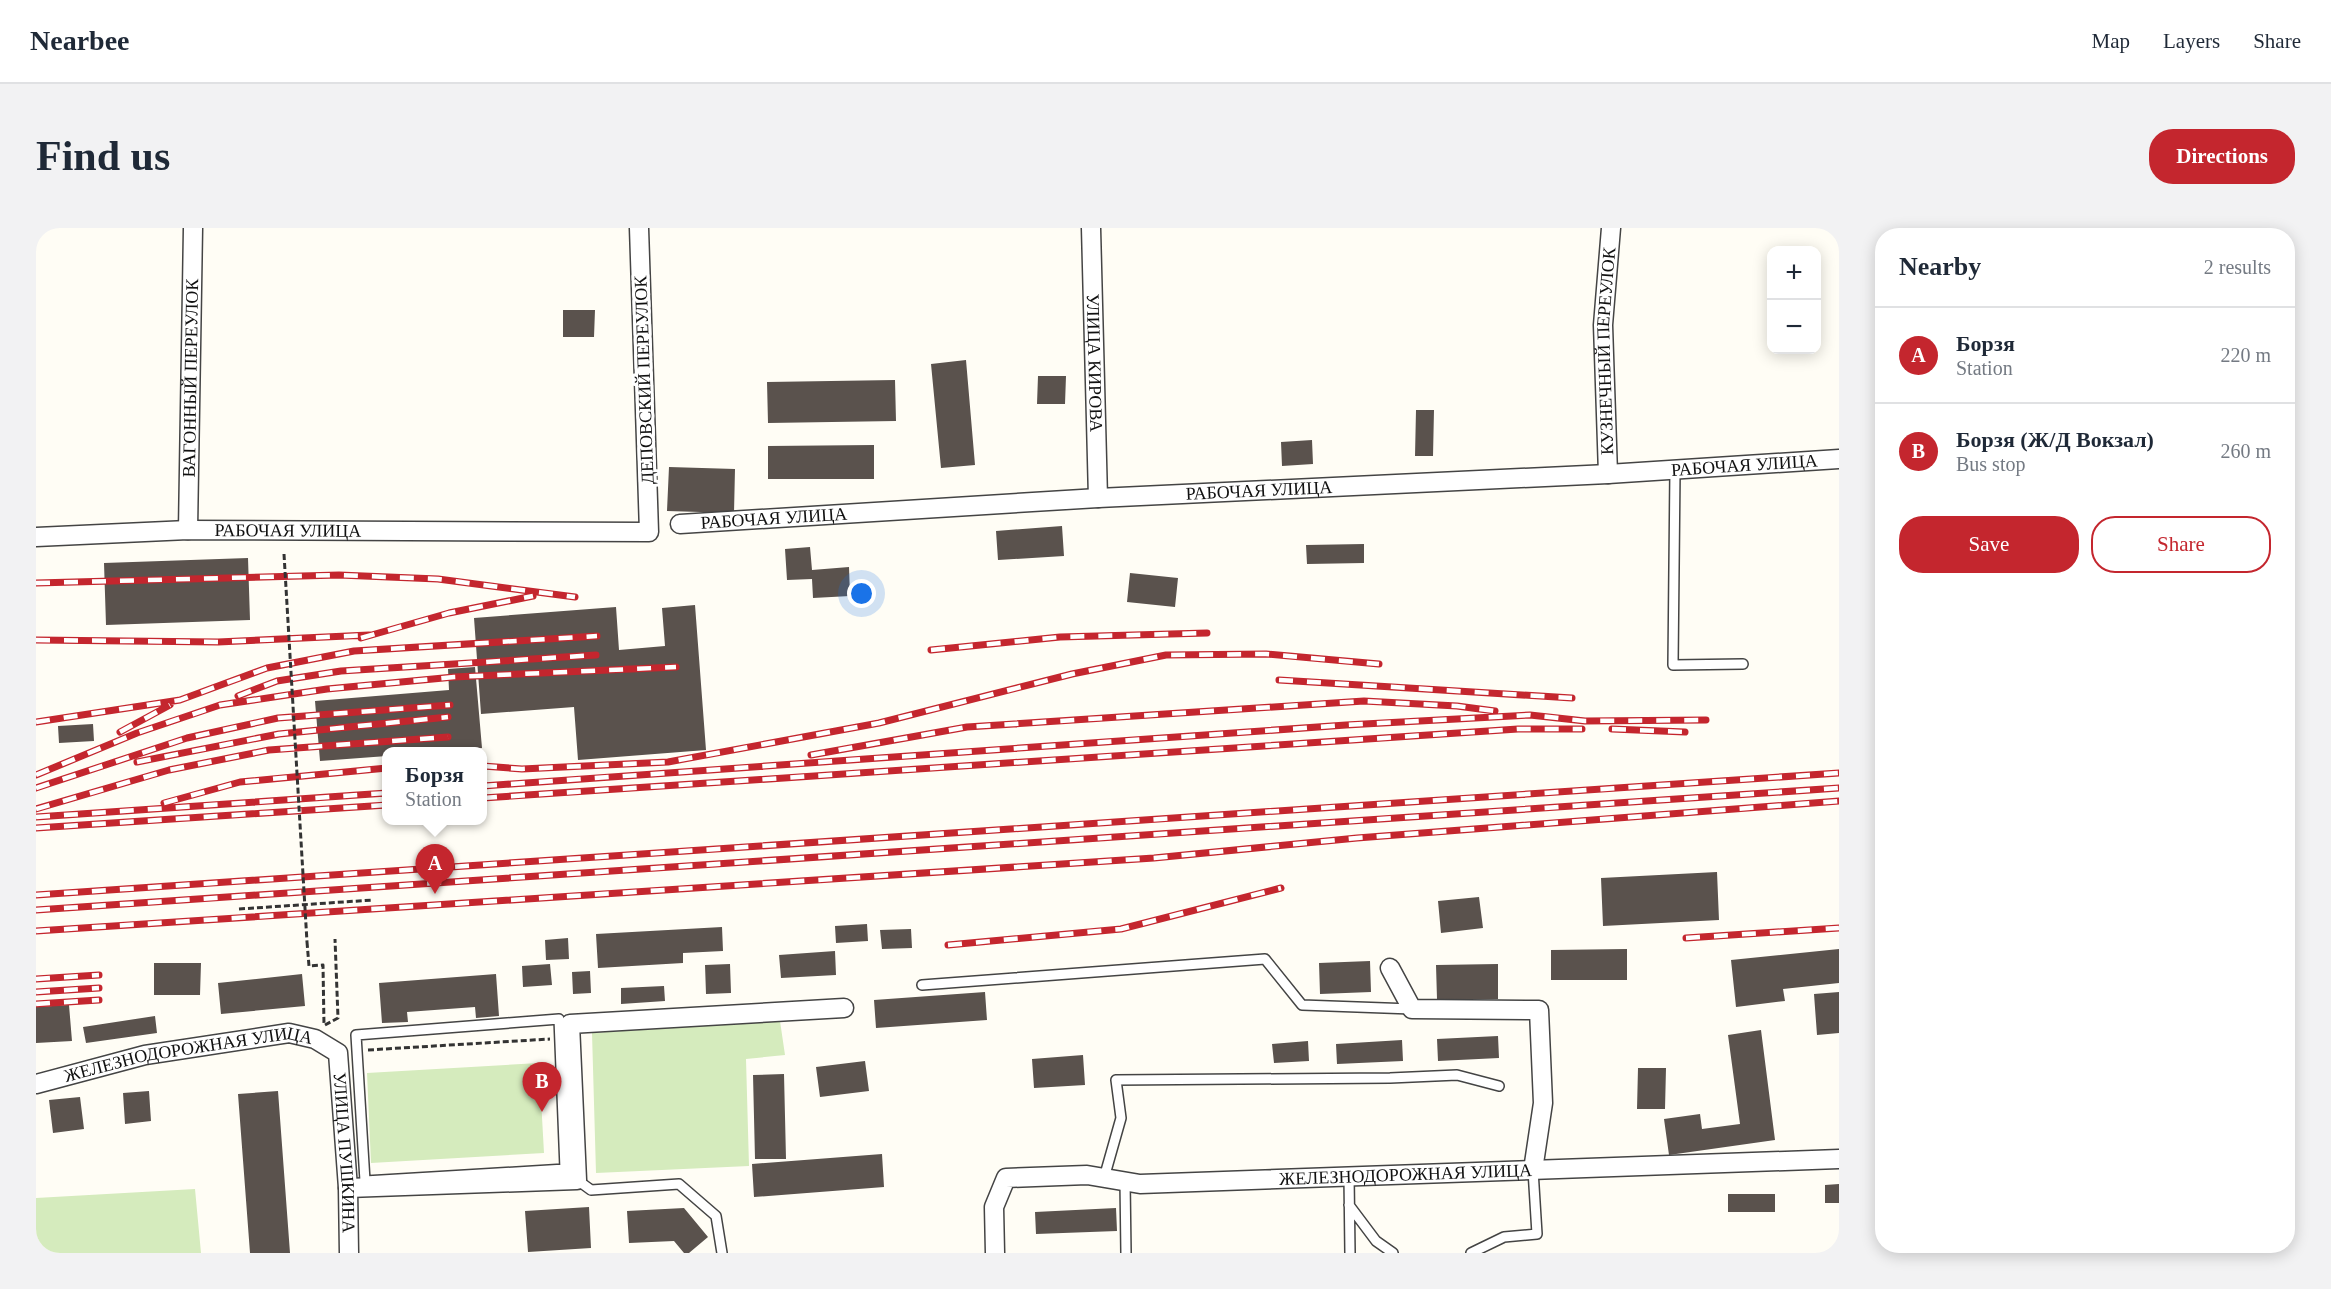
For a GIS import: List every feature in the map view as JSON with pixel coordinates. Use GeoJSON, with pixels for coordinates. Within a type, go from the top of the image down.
{"type":"FeatureCollection","features":[{"type":"Feature","properties":{"kind":"street","name":"ВАГОННЫЙ ПЕРЕУЛОК"},"geometry":{"type":"LineString","coordinates":[[188,530],[193,228]]}},
{"type":"Feature","properties":{"kind":"street","name":"ДЕПОВСКИЙ ПЕРЕУЛОК"},"geometry":{"type":"LineString","coordinates":[[639,228],[649,532]]}},
{"type":"Feature","properties":{"kind":"street","name":"УЛИЦА КИРОВА"},"geometry":{"type":"LineString","coordinates":[[1091,228],[1098,498]]}},
{"type":"Feature","properties":{"kind":"street","name":"КУЗНЕЧНЫЙ ПЕРЕУЛОК"},"geometry":{"type":"LineString","coordinates":[[1608,474],[1603,325],[1611,228]]}},
{"type":"Feature","properties":{"kind":"street","name":"РАБОЧАЯ УЛИЦА"},"geometry":{"type":"LineString","coordinates":[[680,524],[1098,498],[1608,474],[1839,459]]}},
{"type":"Feature","properties":{"kind":"street","name":"РАБОЧАЯ УЛИЦА"},"geometry":{"type":"LineString","coordinates":[[36,537],[188,530],[649,532]]}},
{"type":"Feature","properties":{"kind":"street"},"geometry":{"type":"LineString","coordinates":[[1390,968],[1412,1009],[1539,1010],[1543,1103],[1533,1170]]}},
{"type":"Feature","properties":{"kind":"street"},"geometry":{"type":"LineString","coordinates":[[348,1188],[571,1174],[570,1024],[844,1008]]}},
{"type":"Feature","properties":{"kind":"street","name":"ЖЕЛЕЗНОДОРОЖНАЯ УЛИЦА"},"geometry":{"type":"LineString","coordinates":[[36,1084],[145,1055],[289,1033],[315,1039],[338,1053]]}},
{"type":"Feature","properties":{"kind":"street","name":"УЛИЦА ПУШКИНА"},"geometry":{"type":"LineString","coordinates":[[338,1053],[348,1188],[349,1253]]}},
{"type":"Feature","properties":{"kind":"street","name":"ЖЕЛЕЗНОДОРОЖНАЯ УЛИЦА"},"geometry":{"type":"LineString","coordinates":[[995,1253],[994,1207],[1006,1178],[1087,1175],[1140,1184],[1839,1159]]}},
{"type":"Feature","properties":{"kind":"lane"},"geometry":{"type":"LineString","coordinates":[[1675,470],[1673,665],[1743,664]]}},
{"type":"Feature","properties":{"kind":"lane"},"geometry":{"type":"LineString","coordinates":[[922,985],[1265,959],[1302,1005],[1412,1009]]}},
{"type":"Feature","properties":{"kind":"lane"},"geometry":{"type":"LineString","coordinates":[[571,1174],[559,1019],[356,1035],[365,1181],[571,1174],[591,1190],[679,1185],[716,1216],[722,1253]]}},
{"type":"Feature","properties":{"kind":"lane"},"geometry":{"type":"LineString","coordinates":[[1104,1178],[1121,1118],[1116,1080],[1390,1078],[1457,1075],[1498,1086]]}},
{"type":"Feature","properties":{"kind":"lane"},"geometry":{"type":"LineString","coordinates":[[1470,1253],[1504,1236],[1537,1234],[1533,1170]]}},
{"type":"Feature","properties":{"kind":"lane"},"geometry":{"type":"LineString","coordinates":[[1349,1176],[1350,1253]]}},
{"type":"Feature","properties":{"kind":"lane"},"geometry":{"type":"LineString","coordinates":[[1125,1181],[1126,1253]]}},
{"type":"Feature","properties":{"kind":"lane"},"geometry":{"type":"LineString","coordinates":[[1349,1205],[1376,1241],[1393,1253]]}},
{"type":"Feature","properties":{"kind":"path"},"geometry":{"type":"LineString","coordinates":[[284,554],[309,966],[322,965],[324,1026],[338,1053]]}},
{"type":"Feature","properties":{"kind":"path"},"geometry":{"type":"LineString","coordinates":[[239,909],[373,900]]}},
{"type":"Feature","properties":{"kind":"path"},"geometry":{"type":"LineString","coordinates":[[324,1026],[338,1018],[335,939]]}},
{"type":"Feature","properties":{"kind":"path"},"geometry":{"type":"LineString","coordinates":[[358,1051],[560,1038]]}},
{"type":"Feature","properties":{"kind":"green space"},"geometry":{"type":"Polygon","coordinates":[[[780,1021],[785,1055],[746,1059],[749,1166],[596,1173],[592,1033],[780,1021]]]}},
{"type":"Feature","properties":{"kind":"green space"},"geometry":{"type":"Polygon","coordinates":[[[539,1063],[544,1153],[371,1163],[367,1073],[539,1063]]]}},
{"type":"Feature","properties":{"kind":"green space"},"geometry":{"type":"Polygon","coordinates":[[[195,1189],[201,1253],[36,1253],[36,1198],[195,1189]]]}},
{"type":"Feature","properties":{"kind":"building"},"geometry":{"type":"Polygon","coordinates":[[[563,310],[595,310],[594,337],[563,337],[563,310]]]}},
{"type":"Feature","properties":{"kind":"building"},"geometry":{"type":"Polygon","coordinates":[[[966,360],[975,465],[941,468],[931,364],[966,360]]]}},
{"type":"Feature","properties":{"kind":"building"},"geometry":{"type":"Polygon","coordinates":[[[1038,376],[1066,376],[1065,404],[1037,404],[1038,376]]]}},
{"type":"Feature","properties":{"kind":"building"},"geometry":{"type":"Polygon","coordinates":[[[895,380],[896,421],[768,423],[767,382],[895,380]]]}},
{"type":"Feature","properties":{"kind":"building"},"geometry":{"type":"Polygon","coordinates":[[[1416,410],[1434,410],[1433,456],[1415,456],[1416,410]]]}},
{"type":"Feature","properties":{"kind":"building"},"geometry":{"type":"Polygon","coordinates":[[[1312,440],[1313,464],[1282,466],[1281,442],[1312,440]]]}},
{"type":"Feature","properties":{"kind":"building"},"geometry":{"type":"Polygon","coordinates":[[[874,445],[874,479],[768,479],[768,446],[874,445]]]}},
{"type":"Feature","properties":{"kind":"building"},"geometry":{"type":"Polygon","coordinates":[[[669,467],[735,469],[734,513],[667,511],[669,467]]]}},
{"type":"Feature","properties":{"kind":"building"},"geometry":{"type":"Polygon","coordinates":[[[1062,526],[1064,556],[998,560],[996,531],[1062,526]]]}},
{"type":"Feature","properties":{"kind":"building"},"geometry":{"type":"Polygon","coordinates":[[[1364,544],[1364,563],[1307,564],[1306,545],[1364,544]]]}},
{"type":"Feature","properties":{"kind":"building"},"geometry":{"type":"Polygon","coordinates":[[[810,547],[812,570],[849,567],[850,596],[813,598],[812,579],[787,580],[785,549],[810,547]]]}},
{"type":"Feature","properties":{"kind":"building"},"geometry":{"type":"Polygon","coordinates":[[[248,558],[250,620],[106,625],[104,563],[248,558]]]}},
{"type":"Feature","properties":{"kind":"building"},"geometry":{"type":"Polygon","coordinates":[[[1130,573],[1178,578],[1175,607],[1127,602],[1130,573]]]}},
{"type":"Feature","properties":{"kind":"building"},"geometry":{"type":"Polygon","coordinates":[[[695,605],[706,750],[578,760],[574,707],[481,714],[474,618],[616,607],[619,650],[665,646],[662,608],[695,605]]]}},
{"type":"Feature","properties":{"kind":"building"},"geometry":{"type":"Polygon","coordinates":[[[475,667],[482,747],[382,747],[382,756],[320,761],[315,701],[449,690],[448,669],[475,667]]]}},
{"type":"Feature","properties":{"kind":"building"},"geometry":{"type":"Polygon","coordinates":[[[93,724],[94,741],[59,743],[58,726],[93,724]]]}},
{"type":"Feature","properties":{"kind":"building"},"geometry":{"type":"Polygon","coordinates":[[[1717,872],[1719,920],[1603,926],[1601,878],[1717,872]]]}},
{"type":"Feature","properties":{"kind":"building"},"geometry":{"type":"Polygon","coordinates":[[[1479,897],[1483,928],[1441,933],[1438,901],[1479,897]]]}},
{"type":"Feature","properties":{"kind":"building"},"geometry":{"type":"Polygon","coordinates":[[[867,924],[868,941],[836,943],[835,926],[867,924]]]}},
{"type":"Feature","properties":{"kind":"building"},"geometry":{"type":"Polygon","coordinates":[[[722,927],[723,951],[683,953],[683,963],[598,968],[596,934],[722,927]]]}},
{"type":"Feature","properties":{"kind":"building"},"geometry":{"type":"Polygon","coordinates":[[[911,929],[912,948],[882,949],[880,930],[911,929]]]}},
{"type":"Feature","properties":{"kind":"building"},"geometry":{"type":"Polygon","coordinates":[[[568,938],[569,959],[546,960],[545,940],[568,938]]]}},
{"type":"Feature","properties":{"kind":"building"},"geometry":{"type":"Polygon","coordinates":[[[1627,949],[1627,980],[1551,980],[1551,950],[1627,949]]]}},
{"type":"Feature","properties":{"kind":"building"},"geometry":{"type":"Polygon","coordinates":[[[1839,949],[1839,983],[1783,989],[1785,1001],[1736,1007],[1731,960],[1839,949]]]}},
{"type":"Feature","properties":{"kind":"building"},"geometry":{"type":"Polygon","coordinates":[[[835,951],[836,975],[781,978],[779,955],[835,951]]]}},
{"type":"Feature","properties":{"kind":"building"},"geometry":{"type":"Polygon","coordinates":[[[1370,961],[1371,992],[1320,994],[1319,963],[1370,961]]]}},
{"type":"Feature","properties":{"kind":"building"},"geometry":{"type":"Polygon","coordinates":[[[154,963],[201,963],[200,995],[154,995],[154,963]]]}},
{"type":"Feature","properties":{"kind":"building"},"geometry":{"type":"Polygon","coordinates":[[[550,964],[552,985],[523,987],[522,966],[550,964]]]}},
{"type":"Feature","properties":{"kind":"building"},"geometry":{"type":"Polygon","coordinates":[[[730,964],[731,993],[706,994],[705,965],[730,964]]]}},
{"type":"Feature","properties":{"kind":"building"},"geometry":{"type":"Polygon","coordinates":[[[1498,964],[1498,999],[1437,999],[1436,965],[1498,964]]]}},
{"type":"Feature","properties":{"kind":"building"},"geometry":{"type":"Polygon","coordinates":[[[590,971],[591,993],[573,994],[572,972],[590,971]]]}},
{"type":"Feature","properties":{"kind":"building"},"geometry":{"type":"Polygon","coordinates":[[[302,974],[305,1006],[221,1014],[218,983],[302,974]]]}},
{"type":"Feature","properties":{"kind":"building"},"geometry":{"type":"Polygon","coordinates":[[[496,974],[499,1016],[476,1018],[475,1007],[407,1012],[408,1022],[382,1023],[379,983],[496,974]]]}},
{"type":"Feature","properties":{"kind":"building"},"geometry":{"type":"Polygon","coordinates":[[[664,986],[665,1001],[621,1004],[621,988],[664,986]]]}},
{"type":"Feature","properties":{"kind":"building"},"geometry":{"type":"Polygon","coordinates":[[[985,992],[987,1020],[876,1028],[874,1000],[985,992]]]}},
{"type":"Feature","properties":{"kind":"building"},"geometry":{"type":"Polygon","coordinates":[[[1839,992],[1839,1033],[1817,1035],[1814,994],[1839,992]]]}},
{"type":"Feature","properties":{"kind":"building"},"geometry":{"type":"Polygon","coordinates":[[[69,1005],[72,1041],[36,1043],[36,1007],[69,1005]]]}},
{"type":"Feature","properties":{"kind":"building"},"geometry":{"type":"Polygon","coordinates":[[[155,1016],[157,1033],[86,1043],[83,1027],[155,1016]]]}},
{"type":"Feature","properties":{"kind":"building"},"geometry":{"type":"Polygon","coordinates":[[[1761,1030],[1775,1140],[1669,1155],[1664,1119],[1700,1114],[1702,1129],[1740,1124],[1728,1035],[1761,1030]]]}},
{"type":"Feature","properties":{"kind":"building"},"geometry":{"type":"Polygon","coordinates":[[[1498,1036],[1499,1058],[1438,1061],[1437,1039],[1498,1036]]]}},
{"type":"Feature","properties":{"kind":"building"},"geometry":{"type":"Polygon","coordinates":[[[1402,1040],[1403,1061],[1337,1064],[1336,1044],[1402,1040]]]}},
{"type":"Feature","properties":{"kind":"building"},"geometry":{"type":"Polygon","coordinates":[[[1308,1041],[1309,1061],[1274,1063],[1272,1044],[1308,1041]]]}},
{"type":"Feature","properties":{"kind":"building"},"geometry":{"type":"Polygon","coordinates":[[[1083,1055],[1085,1085],[1034,1088],[1032,1059],[1083,1055]]]}},
{"type":"Feature","properties":{"kind":"building"},"geometry":{"type":"Polygon","coordinates":[[[865,1061],[869,1091],[820,1097],[816,1067],[865,1061]]]}},
{"type":"Feature","properties":{"kind":"building"},"geometry":{"type":"Polygon","coordinates":[[[1638,1068],[1666,1068],[1665,1109],[1637,1109],[1638,1068]]]}},
{"type":"Feature","properties":{"kind":"building"},"geometry":{"type":"Polygon","coordinates":[[[784,1074],[786,1159],[755,1159],[753,1075],[784,1074]]]}},
{"type":"Feature","properties":{"kind":"building"},"geometry":{"type":"Polygon","coordinates":[[[149,1091],[151,1121],[125,1124],[123,1093],[149,1091]]]}},
{"type":"Feature","properties":{"kind":"building"},"geometry":{"type":"Polygon","coordinates":[[[278,1091],[290,1253],[250,1253],[238,1094],[278,1091]]]}},
{"type":"Feature","properties":{"kind":"building"},"geometry":{"type":"Polygon","coordinates":[[[80,1097],[84,1129],[53,1133],[49,1100],[80,1097]]]}},
{"type":"Feature","properties":{"kind":"building"},"geometry":{"type":"Polygon","coordinates":[[[882,1154],[884,1187],[754,1197],[752,1164],[882,1154]]]}},
{"type":"Feature","properties":{"kind":"building"},"geometry":{"type":"Polygon","coordinates":[[[1839,1184],[1839,1203],[1825,1203],[1825,1185],[1839,1184]]]}},
{"type":"Feature","properties":{"kind":"building"},"geometry":{"type":"Polygon","coordinates":[[[1728,1194],[1775,1194],[1775,1212],[1728,1212],[1728,1194]]]}},
{"type":"Feature","properties":{"kind":"building"},"geometry":{"type":"Polygon","coordinates":[[[589,1207],[591,1248],[528,1252],[525,1211],[589,1207]]]}},
{"type":"Feature","properties":{"kind":"building"},"geometry":{"type":"Polygon","coordinates":[[[684,1208],[708,1237],[689,1253],[684,1253],[674,1241],[629,1243],[627,1211],[684,1208]]]}},
{"type":"Feature","properties":{"kind":"building"},"geometry":{"type":"Polygon","coordinates":[[[1116,1208],[1117,1231],[1036,1234],[1035,1212],[1116,1208]]]}},
{"type":"Feature","properties":{"kind":"railway"},"geometry":{"type":"LineString","coordinates":[[36,583],[339,575],[438,579],[575,597]]}},
{"type":"Feature","properties":{"kind":"railway"},"geometry":{"type":"LineString","coordinates":[[361,638],[449,613],[533,596]]}},
{"type":"Feature","properties":{"kind":"railway"},"geometry":{"type":"LineString","coordinates":[[931,650],[1060,637],[1207,633]]}},
{"type":"Feature","properties":{"kind":"railway"},"geometry":{"type":"LineString","coordinates":[[36,640],[218,642],[369,635]]}},
{"type":"Feature","properties":{"kind":"railway"},"geometry":{"type":"LineString","coordinates":[[36,722],[180,700],[267,668],[354,651],[597,636]]}},
{"type":"Feature","properties":{"kind":"railway"},"geometry":{"type":"LineString","coordinates":[[487,766],[522,769],[668,762],[879,723],[1072,674],[1166,655],[1266,654],[1379,664]]}},
{"type":"Feature","properties":{"kind":"railway"},"geometry":{"type":"LineString","coordinates":[[238,696],[277,681],[341,671],[596,655]]}},
{"type":"Feature","properties":{"kind":"railway"},"geometry":{"type":"LineString","coordinates":[[36,775],[137,733],[220,705],[327,689],[454,677],[676,667]]}},
{"type":"Feature","properties":{"kind":"railway"},"geometry":{"type":"LineString","coordinates":[[1279,680],[1572,698]]}},
{"type":"Feature","properties":{"kind":"railway"},"geometry":{"type":"LineString","coordinates":[[811,755],[967,727],[1364,701],[1457,706],[1495,711]]}},
{"type":"Feature","properties":{"kind":"railway"},"geometry":{"type":"LineString","coordinates":[[120,732],[170,705]]}},
{"type":"Feature","properties":{"kind":"railway"},"geometry":{"type":"LineString","coordinates":[[36,788],[187,738],[278,718],[450,705]]}},
{"type":"Feature","properties":{"kind":"railway"},"geometry":{"type":"LineString","coordinates":[[487,786],[1346,725],[1530,715],[1585,721],[1706,720]]}},
{"type":"Feature","properties":{"kind":"railway"},"geometry":{"type":"LineString","coordinates":[[137,762],[279,734],[448,717]]}},
{"type":"Feature","properties":{"kind":"railway"},"geometry":{"type":"LineString","coordinates":[[487,798],[1518,729],[1582,729]]}},
{"type":"Feature","properties":{"kind":"railway"},"geometry":{"type":"LineString","coordinates":[[1612,729],[1685,732]]}},
{"type":"Feature","properties":{"kind":"railway"},"geometry":{"type":"LineString","coordinates":[[36,809],[169,770],[269,750],[448,737]]}},
{"type":"Feature","properties":{"kind":"railway"},"geometry":{"type":"LineString","coordinates":[[164,803],[240,782],[382,768]]}},
{"type":"Feature","properties":{"kind":"railway"},"geometry":{"type":"LineString","coordinates":[[36,895],[1839,773]]}},
{"type":"Feature","properties":{"kind":"railway"},"geometry":{"type":"LineString","coordinates":[[36,910],[1839,788]]}},
{"type":"Feature","properties":{"kind":"railway"},"geometry":{"type":"LineString","coordinates":[[36,817],[382,793]]}},
{"type":"Feature","properties":{"kind":"railway"},"geometry":{"type":"LineString","coordinates":[[36,931],[1154,858],[1357,838],[1839,801]]}},
{"type":"Feature","properties":{"kind":"railway"},"geometry":{"type":"LineString","coordinates":[[36,828],[382,805]]}},
{"type":"Feature","properties":{"kind":"railway"},"geometry":{"type":"LineString","coordinates":[[948,945],[1121,929],[1281,888]]}},
{"type":"Feature","properties":{"kind":"railway"},"geometry":{"type":"LineString","coordinates":[[1686,938],[1839,928]]}},
{"type":"Feature","properties":{"kind":"railway"},"geometry":{"type":"LineString","coordinates":[[36,979],[99,975]]}},
{"type":"Feature","properties":{"kind":"railway"},"geometry":{"type":"LineString","coordinates":[[36,992],[99,988]]}},
{"type":"Feature","properties":{"kind":"railway"},"geometry":{"type":"LineString","coordinates":[[36,1004],[99,1000]]}},
{"type":"Feature","properties":{"kind":"place","name":"Борзя"},"geometry":{"type":"Point","coordinates":[435,894]}},
{"type":"Feature","properties":{"kind":"place","name":"Борзя (Ж/Д Вокзал)"},"geometry":{"type":"Point","coordinates":[542,1112]}}]}
